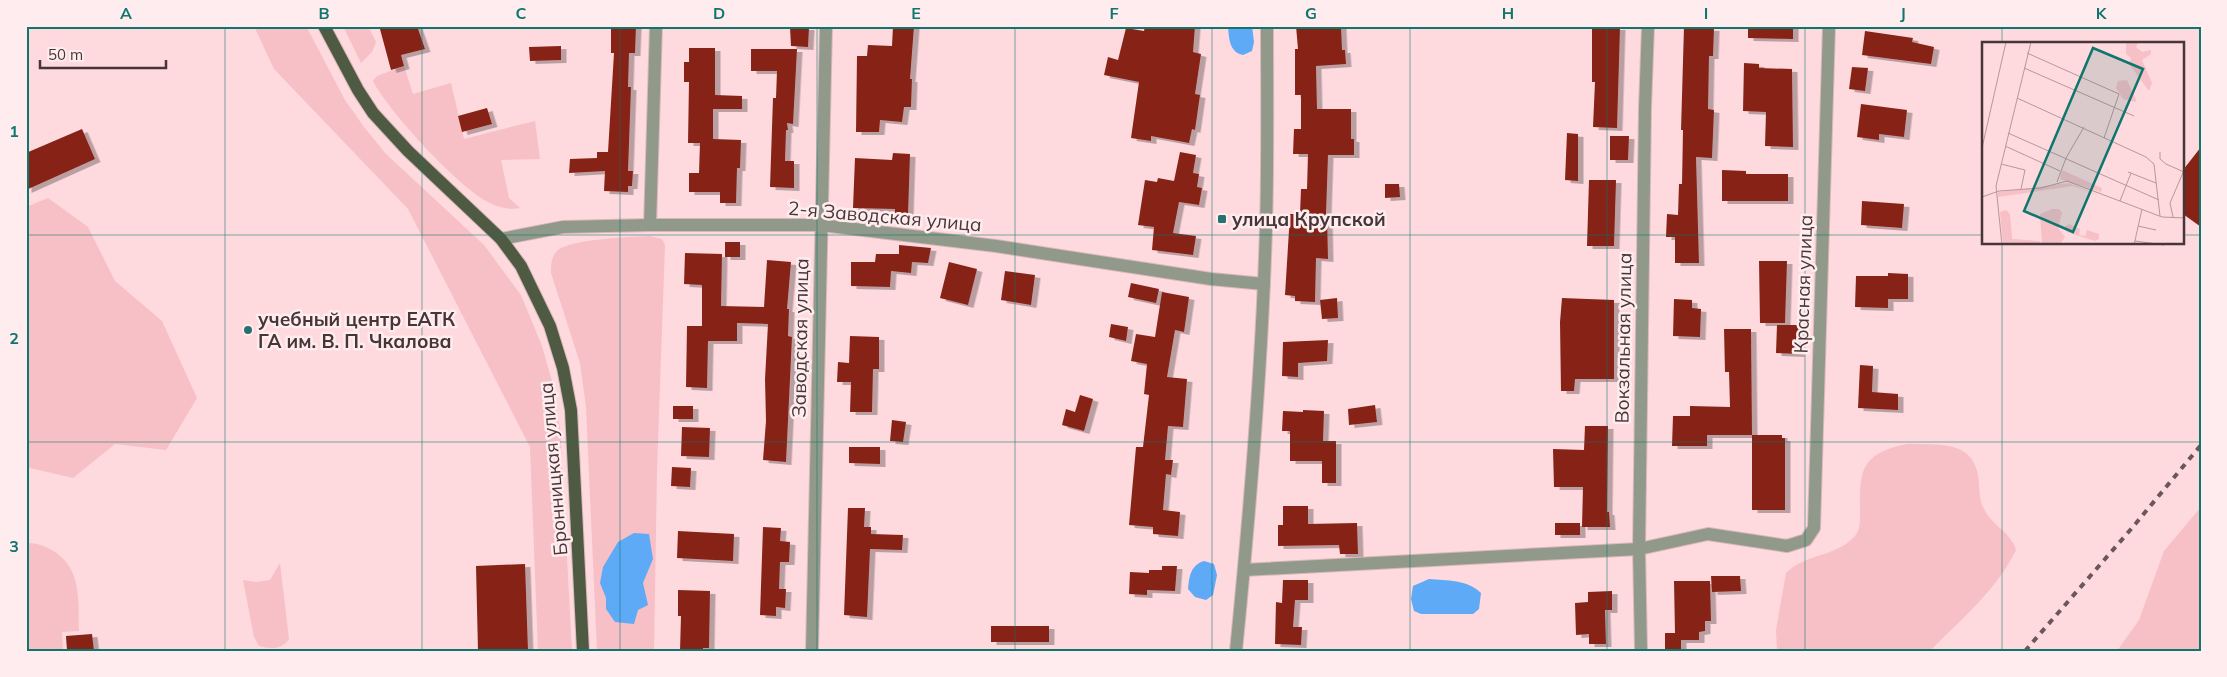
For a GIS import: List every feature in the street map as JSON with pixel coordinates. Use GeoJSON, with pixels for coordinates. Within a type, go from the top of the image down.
{"type":"FeatureCollection","features":[{"type":"Feature","properties":{"kind":"main road","name":"Бронницкая улица"},"geometry":{"type":"LineString","coordinates":[[324,26],[358,90],[373,112],[408,152],[502,239],[521,266],[536,294],[559,352],[567,382],[573,436],[583,651]]}},
{"type":"Feature","properties":{"kind":"street"},"geometry":{"type":"LineString","coordinates":[[650,225],[656,26]]}},
{"type":"Feature","properties":{"kind":"street","name":"Заводская улица"},"geometry":{"type":"LineString","coordinates":[[812,651],[826,26]]}},
{"type":"Feature","properties":{"kind":"street"},"geometry":{"type":"LineString","coordinates":[[1236,651],[1244,570],[1264,284],[1267,26]]}},
{"type":"Feature","properties":{"kind":"street","name":"Вокзальная улица"},"geometry":{"type":"LineString","coordinates":[[1641,651],[1639,548],[1645,108],[1648,26]]}},
{"type":"Feature","properties":{"kind":"street","name":"Красная улица"},"geometry":{"type":"LineString","coordinates":[[1639,548],[1708,534],[1787,546],[1806,540],[1814,528],[1829,26]]}},
{"type":"Feature","properties":{"kind":"street","name":"2-я Заводская улица"},"geometry":{"type":"LineString","coordinates":[[502,239],[563,227],[821,225],[996,246],[1211,279],[1264,284]]}},
{"type":"Feature","properties":{"kind":"street"},"geometry":{"type":"LineString","coordinates":[[1244,570],[1639,548]]}},
{"type":"Feature","properties":{"kind":"shaded area"},"geometry":{"type":"Polygon","coordinates":[[[254,26],[306,26],[345,100],[364,127],[386,154],[484,245],[521,295],[542,346],[553,385],[560,428],[572,651],[538,651],[530,447],[408,209],[274,69],[254,26]]]}},
{"type":"Feature","properties":{"kind":"shaded area"},"geometry":{"type":"Polygon","coordinates":[[[343,26],[368,26],[376,42],[372,52],[361,63],[343,26]]]}},
{"type":"Feature","properties":{"kind":"shaded area"},"geometry":{"type":"Polygon","coordinates":[[[404,66],[413,94],[451,83],[464,139],[535,121],[540,159],[501,160],[509,198],[520,208],[501,207],[477,195],[444,167],[394,111],[373,81],[377,76],[404,66]]]}},
{"type":"Feature","properties":{"kind":"shaded area"},"geometry":{"type":"Polygon","coordinates":[[[48,198],[88,227],[115,281],[162,321],[197,398],[166,450],[115,444],[73,478],[26,467],[26,207],[48,198]]]}},
{"type":"Feature","properties":{"kind":"shaded area"},"geometry":{"type":"Polygon","coordinates":[[[649,236],[662,239],[665,245],[657,470],[654,651],[597,651],[586,407],[580,363],[551,273],[551,264],[557,251],[574,244],[600,239],[649,236]],[[653,559],[606,598],[606,609],[643,583],[653,559]]]}},
{"type":"Feature","properties":{"kind":"shaded area"},"geometry":{"type":"Polygon","coordinates":[[[1907,444],[1951,446],[1968,455],[1974,463],[1978,475],[1980,497],[1987,515],[2014,544],[2016,550],[2008,565],[1988,592],[1930,651],[1777,651],[1776,630],[1786,573],[1802,562],[1837,549],[1855,536],[1860,520],[1860,489],[1865,468],[1870,460],[1879,454],[1891,448],[1907,444]]]}},
{"type":"Feature","properties":{"kind":"shaded area"},"geometry":{"type":"Polygon","coordinates":[[[2201,507],[2201,651],[2117,651],[2139,620],[2164,551],[2201,507]]]}},
{"type":"Feature","properties":{"kind":"shaded area"},"geometry":{"type":"Polygon","coordinates":[[[26,543],[41,545],[55,552],[64,559],[74,577],[77,587],[79,631],[62,632],[63,651],[26,651],[26,543]]]}},
{"type":"Feature","properties":{"kind":"shaded area"},"geometry":{"type":"Polygon","coordinates":[[[280,563],[289,639],[280,647],[263,647],[259,646],[254,637],[243,580],[256,582],[270,580],[280,563]]]}},
{"type":"Feature","properties":{"kind":"water"},"geometry":{"type":"Polygon","coordinates":[[[1228,26],[1252,26],[1254,42],[1252,51],[1243,55],[1232,48],[1228,26]]]}},
{"type":"Feature","properties":{"kind":"water"},"geometry":{"type":"Polygon","coordinates":[[[634,533],[649,534],[653,559],[643,583],[648,605],[638,610],[634,624],[615,622],[606,609],[606,598],[600,583],[603,567],[618,542],[634,533]]]}},
{"type":"Feature","properties":{"kind":"water"},"geometry":{"type":"Polygon","coordinates":[[[1204,561],[1214,564],[1217,575],[1213,595],[1206,600],[1195,597],[1188,589],[1193,568],[1204,561]]]}},
{"type":"Feature","properties":{"kind":"water"},"geometry":{"type":"Polygon","coordinates":[[[1429,579],[1463,583],[1475,588],[1481,593],[1479,609],[1473,614],[1421,614],[1414,611],[1411,599],[1413,586],[1429,579]]]}},
{"type":"Feature","properties":{"kind":"building"},"geometry":{"type":"Polygon","coordinates":[[[388,26],[417,26],[425,49],[401,55],[404,66],[391,70],[380,29],[388,26]]]}},
{"type":"Feature","properties":{"kind":"building"},"geometry":{"type":"Polygon","coordinates":[[[611,26],[636,26],[635,53],[629,53],[628,87],[631,87],[628,171],[633,171],[632,186],[628,186],[628,192],[604,191],[605,171],[569,173],[570,159],[597,158],[597,152],[608,152],[614,53],[611,53],[611,26]]]}},
{"type":"Feature","properties":{"kind":"building"},"geometry":{"type":"Polygon","coordinates":[[[893,26],[914,26],[910,79],[912,79],[911,107],[904,107],[902,122],[880,120],[879,132],[856,132],[857,56],[867,56],[868,45],[892,46],[893,26]]]}},
{"type":"Feature","properties":{"kind":"building"},"geometry":{"type":"Polygon","coordinates":[[[1145,26],[1195,26],[1193,52],[1201,54],[1195,94],[1200,95],[1195,130],[1192,129],[1189,143],[1151,136],[1151,141],[1131,138],[1139,82],[1104,75],[1108,57],[1118,60],[1126,28],[1144,31],[1145,26]]]}},
{"type":"Feature","properties":{"kind":"building"},"geometry":{"type":"Polygon","coordinates":[[[1296,26],[1341,26],[1342,50],[1345,50],[1346,64],[1316,66],[1317,109],[1351,109],[1351,139],[1354,139],[1354,155],[1328,155],[1326,214],[1328,259],[1316,258],[1315,302],[1295,301],[1295,296],[1285,295],[1290,214],[1300,214],[1301,189],[1307,189],[1308,154],[1293,154],[1294,129],[1301,129],[1301,95],[1295,95],[1295,49],[1298,49],[1296,26]]]}},
{"type":"Feature","properties":{"kind":"building"},"geometry":{"type":"Polygon","coordinates":[[[1748,26],[1793,26],[1793,39],[1748,38],[1748,26]]]}},
{"type":"Feature","properties":{"kind":"building"},"geometry":{"type":"Polygon","coordinates":[[[790,27],[809,27],[808,47],[791,46],[790,27]]]}},
{"type":"Feature","properties":{"kind":"building"},"geometry":{"type":"Polygon","coordinates":[[[1592,27],[1620,27],[1617,128],[1593,127],[1595,82],[1592,82],[1592,27]]]}},
{"type":"Feature","properties":{"kind":"building"},"geometry":{"type":"Polygon","coordinates":[[[1684,27],[1714,28],[1713,56],[1709,56],[1708,109],[1714,110],[1712,158],[1696,157],[1699,263],[1675,263],[1675,237],[1666,237],[1667,214],[1678,215],[1679,184],[1682,184],[1683,130],[1681,130],[1684,27]]]}},
{"type":"Feature","properties":{"kind":"building"},"geometry":{"type":"Polygon","coordinates":[[[1865,31],[1913,38],[1912,42],[1934,47],[1931,64],[1862,55],[1865,31]]]}},
{"type":"Feature","properties":{"kind":"building"},"geometry":{"type":"Polygon","coordinates":[[[561,46],[561,60],[530,61],[529,47],[561,46]]]}},
{"type":"Feature","properties":{"kind":"building"},"geometry":{"type":"Polygon","coordinates":[[[689,48],[715,48],[715,95],[742,96],[742,109],[713,109],[713,139],[741,140],[740,168],[737,168],[736,203],[720,203],[720,192],[689,192],[689,173],[699,173],[700,143],[688,143],[689,82],[684,82],[684,62],[689,62],[689,48]]]}},
{"type":"Feature","properties":{"kind":"building"},"geometry":{"type":"Polygon","coordinates":[[[751,49],[797,49],[793,124],[787,123],[785,161],[794,161],[794,188],[770,187],[773,98],[776,98],[777,71],[751,71],[751,49]]]}},
{"type":"Feature","properties":{"kind":"building"},"geometry":{"type":"Polygon","coordinates":[[[1744,63],[1759,64],[1759,68],[1792,69],[1793,147],[1765,146],[1766,112],[1743,111],[1744,63]]]}},
{"type":"Feature","properties":{"kind":"building"},"geometry":{"type":"Polygon","coordinates":[[[1852,67],[1868,68],[1865,91],[1849,89],[1852,67]]]}},
{"type":"Feature","properties":{"kind":"building"},"geometry":{"type":"Polygon","coordinates":[[[1861,104],[1907,110],[1904,137],[1879,134],[1879,140],[1857,137],[1861,104]]]}},
{"type":"Feature","properties":{"kind":"building"},"geometry":{"type":"Polygon","coordinates":[[[487,108],[492,124],[462,132],[458,116],[487,108]]]}},
{"type":"Feature","properties":{"kind":"building"},"geometry":{"type":"Polygon","coordinates":[[[82,129],[95,159],[26,190],[26,153],[82,129]]]}},
{"type":"Feature","properties":{"kind":"building"},"geometry":{"type":"Polygon","coordinates":[[[1567,133],[1578,134],[1578,181],[1565,180],[1567,133]]]}},
{"type":"Feature","properties":{"kind":"building"},"geometry":{"type":"Polygon","coordinates":[[[1610,136],[1629,136],[1628,160],[1610,160],[1610,136]]]}},
{"type":"Feature","properties":{"kind":"building"},"geometry":{"type":"Polygon","coordinates":[[[2201,147],[2201,227],[2184,215],[2184,169],[2201,147]]]}},
{"type":"Feature","properties":{"kind":"building"},"geometry":{"type":"Polygon","coordinates":[[[1180,152],[1196,155],[1193,173],[1199,174],[1197,187],[1202,188],[1199,205],[1179,202],[1173,233],[1196,236],[1193,255],[1152,250],[1154,227],[1138,225],[1145,180],[1157,182],[1158,178],[1174,181],[1180,152]]]}},
{"type":"Feature","properties":{"kind":"building"},"geometry":{"type":"Polygon","coordinates":[[[893,153],[910,154],[908,215],[895,214],[895,209],[853,208],[855,158],[892,160],[893,153]]]}},
{"type":"Feature","properties":{"kind":"building"},"geometry":{"type":"Polygon","coordinates":[[[1722,170],[1746,171],[1746,174],[1788,174],[1788,201],[1722,201],[1722,170]]]}},
{"type":"Feature","properties":{"kind":"building"},"geometry":{"type":"Polygon","coordinates":[[[1589,180],[1616,180],[1614,246],[1587,246],[1589,180]]]}},
{"type":"Feature","properties":{"kind":"building"},"geometry":{"type":"Polygon","coordinates":[[[1385,184],[1399,184],[1400,197],[1385,198],[1385,184]]]}},
{"type":"Feature","properties":{"kind":"building"},"geometry":{"type":"Polygon","coordinates":[[[1862,201],[1904,204],[1902,228],[1861,225],[1862,201]]]}},
{"type":"Feature","properties":{"kind":"building"},"geometry":{"type":"Polygon","coordinates":[[[725,242],[740,242],[740,257],[725,257],[725,242]]]}},
{"type":"Feature","properties":{"kind":"building"},"geometry":{"type":"Polygon","coordinates":[[[899,245],[931,248],[928,263],[912,262],[911,273],[891,271],[890,287],[851,286],[851,262],[875,262],[876,254],[899,254],[899,245]]]}},
{"type":"Feature","properties":{"kind":"building"},"geometry":{"type":"Polygon","coordinates":[[[685,253],[722,254],[721,306],[764,307],[767,260],[791,262],[787,309],[789,309],[788,336],[792,337],[786,462],[763,460],[766,421],[765,379],[768,324],[737,323],[737,341],[708,341],[707,388],[686,387],[687,326],[702,326],[702,285],[684,284],[685,253]]]}},
{"type":"Feature","properties":{"kind":"building"},"geometry":{"type":"Polygon","coordinates":[[[1759,261],[1787,261],[1785,323],[1760,323],[1759,261]]]}},
{"type":"Feature","properties":{"kind":"building"},"geometry":{"type":"Polygon","coordinates":[[[949,262],[977,269],[968,305],[940,298],[949,262]]]}},
{"type":"Feature","properties":{"kind":"building"},"geometry":{"type":"Polygon","coordinates":[[[1005,271],[1035,275],[1031,305],[1001,300],[1005,271]]]}},
{"type":"Feature","properties":{"kind":"building"},"geometry":{"type":"Polygon","coordinates":[[[1888,273],[1908,274],[1908,299],[1888,299],[1888,308],[1855,307],[1856,276],[1888,276],[1888,273]]]}},
{"type":"Feature","properties":{"kind":"building"},"geometry":{"type":"Polygon","coordinates":[[[1131,283],[1159,289],[1156,303],[1128,297],[1131,283]]]}},
{"type":"Feature","properties":{"kind":"building"},"geometry":{"type":"Polygon","coordinates":[[[1162,292],[1189,297],[1184,332],[1175,330],[1167,377],[1187,379],[1183,427],[1168,426],[1165,460],[1173,460],[1171,475],[1166,474],[1163,510],[1180,512],[1178,536],[1153,534],[1153,527],[1129,525],[1136,447],[1143,447],[1149,395],[1144,394],[1147,364],[1131,361],[1136,334],[1155,337],[1162,292]]]}},
{"type":"Feature","properties":{"kind":"building"},"geometry":{"type":"Polygon","coordinates":[[[1337,298],[1338,318],[1322,319],[1320,300],[1337,298]]]}},
{"type":"Feature","properties":{"kind":"building"},"geometry":{"type":"Polygon","coordinates":[[[1562,298],[1614,300],[1614,379],[1575,379],[1574,391],[1561,391],[1560,322],[1562,298]]]}},
{"type":"Feature","properties":{"kind":"building"},"geometry":{"type":"Polygon","coordinates":[[[1674,299],[1692,300],[1692,308],[1701,309],[1700,337],[1673,336],[1674,299]]]}},
{"type":"Feature","properties":{"kind":"building"},"geometry":{"type":"Polygon","coordinates":[[[1111,324],[1128,327],[1126,341],[1109,337],[1111,324]]]}},
{"type":"Feature","properties":{"kind":"building"},"geometry":{"type":"Polygon","coordinates":[[[1777,325],[1799,325],[1799,354],[1776,353],[1777,325]]]}},
{"type":"Feature","properties":{"kind":"building"},"geometry":{"type":"Polygon","coordinates":[[[1724,329],[1751,329],[1752,435],[1707,435],[1707,446],[1672,446],[1673,416],[1690,416],[1690,406],[1730,407],[1729,372],[1725,372],[1724,329]]]}},
{"type":"Feature","properties":{"kind":"building"},"geometry":{"type":"Polygon","coordinates":[[[850,336],[879,337],[879,369],[873,369],[872,412],[850,412],[851,382],[837,382],[838,362],[849,363],[850,336]]]}},
{"type":"Feature","properties":{"kind":"building"},"geometry":{"type":"Polygon","coordinates":[[[1328,340],[1327,361],[1298,363],[1298,377],[1282,376],[1283,342],[1328,340]]]}},
{"type":"Feature","properties":{"kind":"building"},"geometry":{"type":"Polygon","coordinates":[[[1860,365],[1873,366],[1872,392],[1898,394],[1898,410],[1858,408],[1860,365]]]}},
{"type":"Feature","properties":{"kind":"building"},"geometry":{"type":"Polygon","coordinates":[[[1080,395],[1093,399],[1084,431],[1062,425],[1066,409],[1075,412],[1080,395]]]}},
{"type":"Feature","properties":{"kind":"building"},"geometry":{"type":"Polygon","coordinates":[[[1375,405],[1377,422],[1349,425],[1348,409],[1375,405]]]}},
{"type":"Feature","properties":{"kind":"building"},"geometry":{"type":"Polygon","coordinates":[[[673,406],[693,406],[693,419],[673,419],[673,406]]]}},
{"type":"Feature","properties":{"kind":"building"},"geometry":{"type":"Polygon","coordinates":[[[1303,410],[1324,411],[1323,441],[1336,441],[1336,483],[1322,483],[1322,461],[1290,461],[1290,431],[1282,431],[1283,411],[1303,412],[1303,410]]]}},
{"type":"Feature","properties":{"kind":"building"},"geometry":{"type":"Polygon","coordinates":[[[892,420],[906,422],[903,442],[890,441],[892,420]]]}},
{"type":"Feature","properties":{"kind":"building"},"geometry":{"type":"Polygon","coordinates":[[[1585,426],[1608,426],[1607,512],[1609,512],[1610,527],[1582,527],[1583,487],[1554,487],[1553,449],[1584,450],[1585,426]]]}},
{"type":"Feature","properties":{"kind":"building"},"geometry":{"type":"Polygon","coordinates":[[[682,427],[710,428],[709,457],[681,456],[682,427]]]}},
{"type":"Feature","properties":{"kind":"building"},"geometry":{"type":"Polygon","coordinates":[[[1752,435],[1782,435],[1782,438],[1785,438],[1785,510],[1752,510],[1752,435]]]}},
{"type":"Feature","properties":{"kind":"building"},"geometry":{"type":"Polygon","coordinates":[[[849,447],[880,447],[880,464],[849,463],[849,447]]]}},
{"type":"Feature","properties":{"kind":"building"},"geometry":{"type":"Polygon","coordinates":[[[672,467],[691,468],[690,487],[671,486],[672,467]]]}},
{"type":"Feature","properties":{"kind":"building"},"geometry":{"type":"Polygon","coordinates":[[[1283,506],[1308,506],[1308,524],[1357,523],[1358,554],[1340,554],[1339,545],[1278,546],[1278,525],[1283,525],[1283,506]]]}},
{"type":"Feature","properties":{"kind":"building"},"geometry":{"type":"Polygon","coordinates":[[[848,508],[865,508],[864,527],[871,527],[871,534],[903,535],[902,550],[870,549],[867,617],[844,615],[848,508]]]}},
{"type":"Feature","properties":{"kind":"building"},"geometry":{"type":"Polygon","coordinates":[[[1555,523],[1580,523],[1580,535],[1555,535],[1555,523]]]}},
{"type":"Feature","properties":{"kind":"building"},"geometry":{"type":"Polygon","coordinates":[[[763,527],[781,528],[780,541],[790,542],[789,562],[780,562],[779,589],[786,589],[785,608],[776,607],[776,616],[760,615],[763,527]]]}},
{"type":"Feature","properties":{"kind":"building"},"geometry":{"type":"Polygon","coordinates":[[[678,531],[734,534],[733,561],[677,558],[678,531]]]}},
{"type":"Feature","properties":{"kind":"building"},"geometry":{"type":"Polygon","coordinates":[[[525,564],[528,651],[478,651],[476,566],[525,564]]]}},
{"type":"Feature","properties":{"kind":"building"},"geometry":{"type":"Polygon","coordinates":[[[1162,566],[1177,566],[1175,591],[1147,590],[1147,595],[1129,594],[1130,572],[1149,573],[1149,570],[1162,570],[1162,566]]]}},
{"type":"Feature","properties":{"kind":"building"},"geometry":{"type":"Polygon","coordinates":[[[1711,576],[1740,576],[1741,591],[1712,592],[1711,576]]]}},
{"type":"Feature","properties":{"kind":"building"},"geometry":{"type":"Polygon","coordinates":[[[1283,580],[1308,580],[1308,600],[1295,600],[1293,627],[1302,627],[1301,645],[1275,644],[1276,602],[1282,603],[1283,580]]]}},
{"type":"Feature","properties":{"kind":"building"},"geometry":{"type":"Polygon","coordinates":[[[1674,581],[1710,581],[1711,621],[1705,621],[1705,631],[1699,632],[1699,640],[1681,640],[1681,651],[1665,651],[1665,633],[1675,633],[1674,581]]]}},
{"type":"Feature","properties":{"kind":"building"},"geometry":{"type":"Polygon","coordinates":[[[678,590],[710,591],[709,648],[703,648],[703,651],[680,651],[681,616],[678,616],[678,590]]]}},
{"type":"Feature","properties":{"kind":"building"},"geometry":{"type":"Polygon","coordinates":[[[1612,591],[1612,610],[1605,610],[1606,644],[1589,644],[1589,634],[1576,635],[1575,603],[1588,602],[1588,592],[1612,591]]]}},
{"type":"Feature","properties":{"kind":"building"},"geometry":{"type":"Polygon","coordinates":[[[991,626],[1049,626],[1049,642],[991,642],[991,626]]]}},
{"type":"Feature","properties":{"kind":"building"},"geometry":{"type":"Polygon","coordinates":[[[92,634],[94,651],[67,651],[66,636],[92,634]]]}},
{"type":"Feature","properties":{"kind":"railway"},"geometry":{"type":"LineString","coordinates":[[2025,651],[2201,445]]}},
{"type":"Feature","properties":{"kind":"place","name":"улица Крупской"},"geometry":{"type":"Point","coordinates":[1222,219]}},
{"type":"Feature","properties":{"kind":"place","name":"учебный центр ЕАТК ГА им. В. П. Чкалова"},"geometry":{"type":"Point","coordinates":[248,330]}}]}
